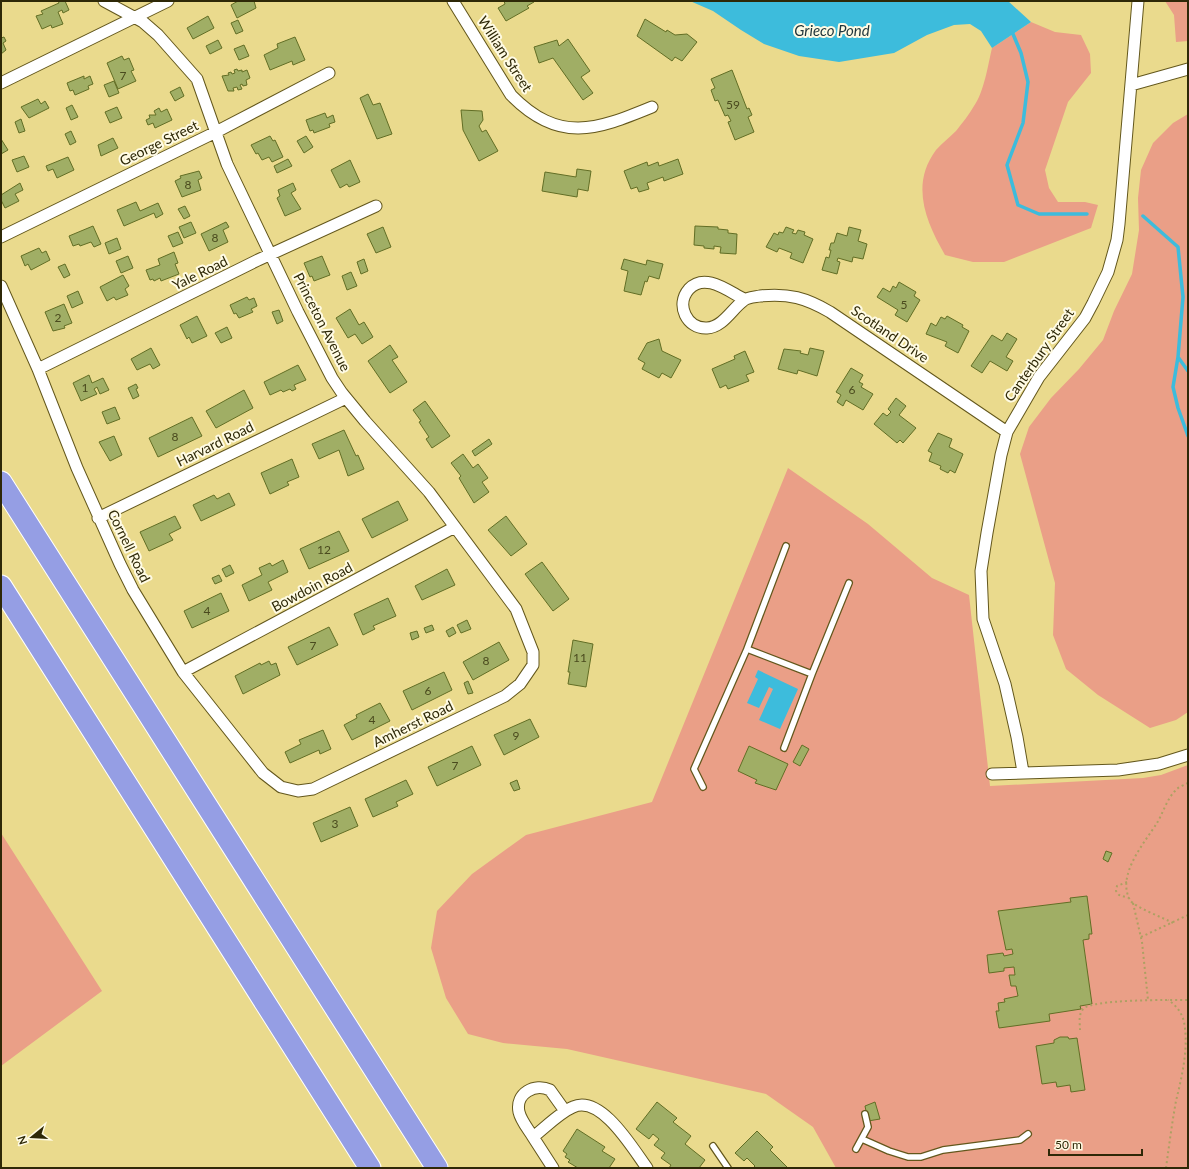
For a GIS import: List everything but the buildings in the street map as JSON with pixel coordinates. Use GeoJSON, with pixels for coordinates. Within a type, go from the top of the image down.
{"type":"FeatureCollection","features":[{"type":"Feature","properties":{"kind":"highway"},"geometry":{"type":"LineString","coordinates":[[1,482],[437,1168]]}},
{"type":"Feature","properties":{"kind":"highway"},"geometry":{"type":"LineString","coordinates":[[1,586],[370,1168]]}},
{"type":"Feature","properties":{"kind":"street","name":"Princeton Avenue"},"geometry":{"type":"LineString","coordinates":[[104,1],[133,17],[158,35],[197,79],[228,164],[319,355],[346,398],[429,492],[516,609],[533,652]]}},
{"type":"Feature","properties":{"kind":"street"},"geometry":{"type":"LineString","coordinates":[[1,83],[168,1]]}},
{"type":"Feature","properties":{"kind":"street","name":"William Street"},"geometry":{"type":"LineString","coordinates":[[453,1],[511,95],[522,107],[544,121],[572,128],[588,128],[620,120],[652,107]]}},
{"type":"Feature","properties":{"kind":"street","name":"Canterbury Street"},"geometry":{"type":"LineString","coordinates":[[1023,772],[1005,684],[983,619],[981,571],[1001,455],[1007,432],[1039,377],[1085,318],[1108,272],[1117,240],[1138,1]]}},
{"type":"Feature","properties":{"kind":"street"},"geometry":{"type":"LineString","coordinates":[[1131,86],[1188,69]]}},
{"type":"Feature","properties":{"kind":"street","name":"George Street"},"geometry":{"type":"LineString","coordinates":[[1,237],[216,132],[328,73]]}},
{"type":"Feature","properties":{"kind":"street","name":"Yale Road"},"geometry":{"type":"LineString","coordinates":[[38,369],[272,254],[376,206]]}},
{"type":"Feature","properties":{"kind":"street"},"geometry":{"type":"LineString","coordinates":[[703,282],[713,284],[744,299],[719,324],[710,328],[701,328],[692,324],[686,316],[683,307],[684,297],[690,288],[703,282]]}},
{"type":"Feature","properties":{"kind":"street","name":"Cornell Road"},"geometry":{"type":"LineString","coordinates":[[1,286],[38,369],[98,518],[133,590],[183,672],[263,773],[281,787]]}},
{"type":"Feature","properties":{"kind":"street","name":"Scotland Drive"},"geometry":{"type":"LineString","coordinates":[[744,299],[788,295],[816,304],[1007,432]]}},
{"type":"Feature","properties":{"kind":"street","name":"Harvard Road"},"geometry":{"type":"LineString","coordinates":[[98,518],[346,398]]}},
{"type":"Feature","properties":{"kind":"street","name":"Bowdoin Road"},"geometry":{"type":"LineString","coordinates":[[183,672],[455,527]]}},
{"type":"Feature","properties":{"kind":"street","name":"Amherst Road"},"geometry":{"type":"LineString","coordinates":[[281,787],[298,791],[313,789],[505,696],[520,684],[533,666],[533,652]]}},
{"type":"Feature","properties":{"kind":"street"},"geometry":{"type":"LineString","coordinates":[[992,774],[1137,768],[1160,764],[1188,755]]}},
{"type":"Feature","properties":{"kind":"street"},"geometry":{"type":"LineString","coordinates":[[553,1168],[519,1113],[519,1104],[525,1092],[537,1087],[546,1088],[553,1093],[565,1111]]}},
{"type":"Feature","properties":{"kind":"street"},"geometry":{"type":"LineString","coordinates":[[534,1137],[565,1111],[581,1104],[596,1108],[608,1118],[647,1168]]}},
{"type":"Feature","properties":{"kind":"lane"},"geometry":{"type":"LineString","coordinates":[[703,787],[694,769],[747,649],[786,546]]}},
{"type":"Feature","properties":{"kind":"lane"},"geometry":{"type":"LineString","coordinates":[[784,748],[849,583]]}},
{"type":"Feature","properties":{"kind":"lane"},"geometry":{"type":"LineString","coordinates":[[747,649],[812,674]]}},
{"type":"Feature","properties":{"kind":"lane"},"geometry":{"type":"LineString","coordinates":[[856,1149],[868,1127],[865,1114]]}},
{"type":"Feature","properties":{"kind":"lane"},"geometry":{"type":"LineString","coordinates":[[862,1139],[889,1151],[908,1157],[921,1157],[943,1150],[1020,1140],[1028,1134]]}},
{"type":"Feature","properties":{"kind":"lane"},"geometry":{"type":"LineString","coordinates":[[713,1146],[728,1168]]}},
{"type":"Feature","properties":{"kind":"path"},"geometry":{"type":"LineString","coordinates":[[1148,1001],[1141,937],[1130,899],[1127,881],[1129,870],[1175,790],[1188,783]]}},
{"type":"Feature","properties":{"kind":"path"},"geometry":{"type":"LineString","coordinates":[[1127,881],[1118,886],[1116,891],[1118,894],[1130,899]]}},
{"type":"Feature","properties":{"kind":"path"},"geometry":{"type":"LineString","coordinates":[[1132,903],[1173,923]]}},
{"type":"Feature","properties":{"kind":"path"},"geometry":{"type":"LineString","coordinates":[[1141,937],[1188,915]]}},
{"type":"Feature","properties":{"kind":"path"},"geometry":{"type":"LineString","coordinates":[[1166,1168],[1172,1124],[1182,1078],[1185,1042],[1182,1016],[1174,1005],[1168,1000]]}},
{"type":"Feature","properties":{"kind":"path"},"geometry":{"type":"LineString","coordinates":[[1080,1030],[1080,1014],[1084,1008],[1090,1005],[1188,1000]]}},
{"type":"Feature","properties":{"kind":"shaded area"},"geometry":{"type":"Polygon","coordinates":[[[1165,1],[1188,1],[1188,41],[1176,42],[1174,15],[1165,1]]]}},
{"type":"Feature","properties":{"kind":"shaded area"},"geometry":{"type":"Polygon","coordinates":[[[1031,22],[1055,32],[1081,35],[1090,54],[1091,73],[1068,102],[1045,170],[1049,188],[1058,202],[1085,202],[1098,205],[1091,228],[1004,262],[973,262],[945,255],[932,230],[924,203],[922,190],[928,163],[936,150],[956,131],[970,113],[980,93],[992,48],[1031,22]]]}},
{"type":"Feature","properties":{"kind":"shaded area"},"geometry":{"type":"Polygon","coordinates":[[[1188,114],[1188,712],[1176,720],[1150,728],[1098,695],[1066,669],[1053,635],[1055,583],[1020,454],[1029,427],[1051,398],[1079,369],[1103,340],[1114,311],[1132,274],[1139,230],[1138,198],[1141,170],[1153,143],[1173,123],[1188,114]]]}},
{"type":"Feature","properties":{"kind":"shaded area"},"geometry":{"type":"Polygon","coordinates":[[[788,468],[868,524],[932,578],[969,595],[990,786],[1143,778],[1161,775],[1188,765],[1188,1168],[836,1168],[813,1127],[766,1094],[567,1049],[503,1043],[468,1034],[446,998],[431,948],[437,911],[472,874],[526,835],[652,802],[788,468]]]}},
{"type":"Feature","properties":{"kind":"shaded area"},"geometry":{"type":"Polygon","coordinates":[[[1,833],[102,991],[1,1066],[1,833]]]}},
{"type":"Feature","properties":{"kind":"water","name":"Grieco Pond"},"geometry":{"type":"Polygon","coordinates":[[[690,1],[1008,1],[1031,22],[992,48],[981,31],[970,24],[954,25],[927,35],[894,53],[839,62],[799,56],[764,44],[713,11],[690,1]]]}},
{"type":"Feature","properties":{"kind":"water"},"geometry":{"type":"Polygon","coordinates":[[[758,670],[798,689],[780,729],[759,720],[773,689],[769,687],[759,708],[747,703],[758,679],[755,677],[758,670]]]}},
{"type":"Feature","properties":{"kind":"waterway"},"geometry":{"type":"LineString","coordinates":[[1013,34],[1021,53],[1028,82],[1023,123],[1007,165],[1018,205],[1039,214],[1087,214]]}},
{"type":"Feature","properties":{"kind":"waterway"},"geometry":{"type":"LineString","coordinates":[[1143,216],[1178,247],[1183,297],[1178,357],[1188,371]]}},
{"type":"Feature","properties":{"kind":"waterway"},"geometry":{"type":"LineString","coordinates":[[1178,357],[1173,387],[1178,408],[1188,436]]}}]}
